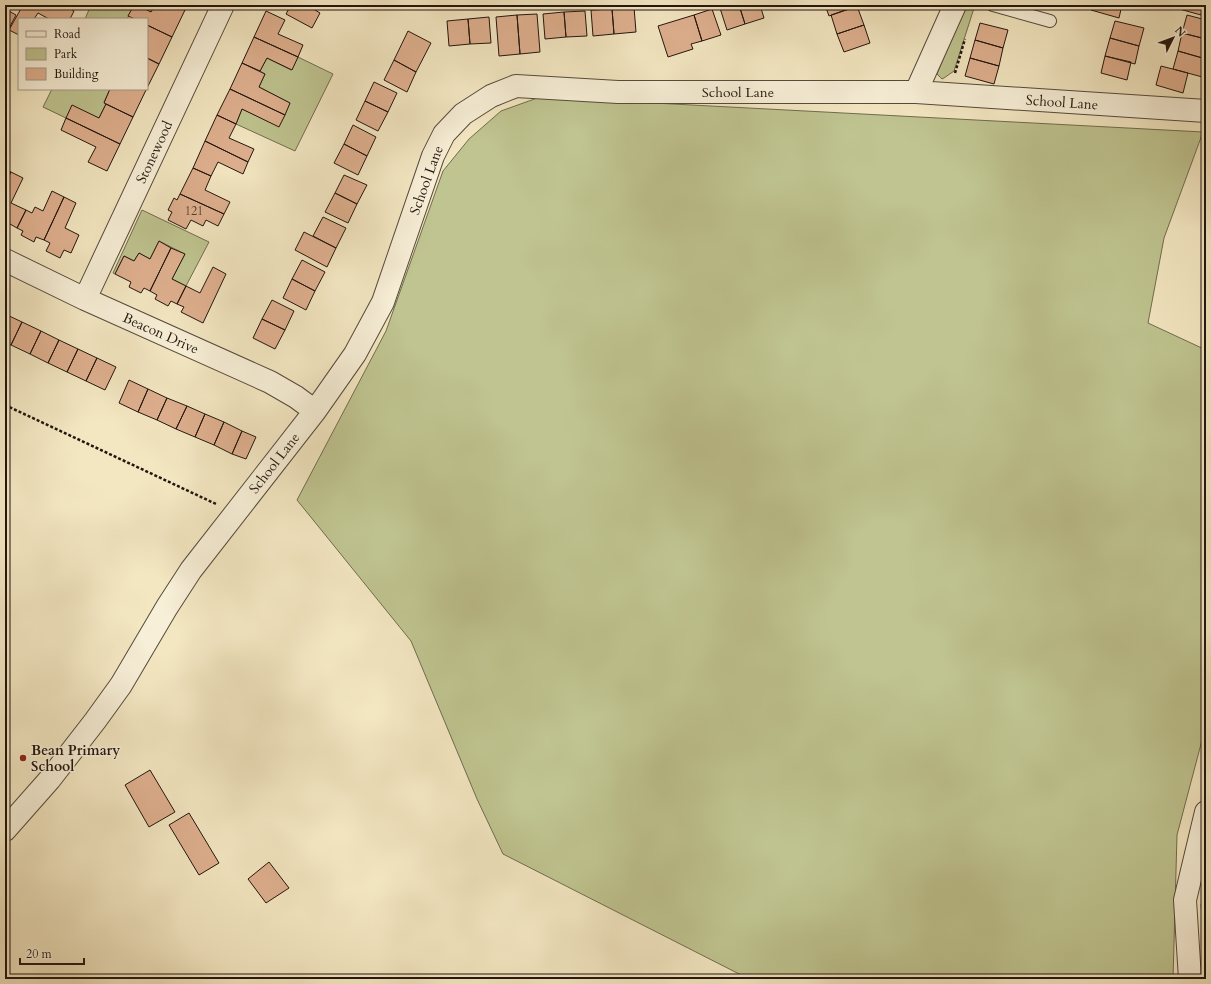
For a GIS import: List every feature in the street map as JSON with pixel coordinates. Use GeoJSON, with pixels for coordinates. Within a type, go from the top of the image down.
{"type":"FeatureCollection","features":[{"type":"Feature","properties":{"kind":"street","name":"Stonewood"},"geometry":{"type":"LineString","coordinates":[[85,299],[222,5]]}},
{"type":"Feature","properties":{"kind":"street"},"geometry":{"type":"LineString","coordinates":[[916,92],[956,5]]}},
{"type":"Feature","properties":{"kind":"street","name":"School Lane"},"geometry":{"type":"LineString","coordinates":[[5,830],[50,780],[105,708],[128,673],[180,586],[205,551],[315,411],[355,354],[383,302],[433,156],[444,134],[463,114],[491,96],[516,86],[618,92],[916,92],[1206,111]]}},
{"type":"Feature","properties":{"kind":"street","name":"Beacon Drive"},"geometry":{"type":"LineString","coordinates":[[5,260],[85,299],[270,382],[296,397],[315,411]]}},
{"type":"Feature","properties":{"kind":"street"},"geometry":{"type":"LineString","coordinates":[[1190,979],[1185,900],[1206,812]]}},
{"type":"Feature","properties":{"kind":"lane"},"geometry":{"type":"LineString","coordinates":[[993,5],[1050,21]]}},
{"type":"Feature","properties":{"kind":"path"},"geometry":{"type":"LineString","coordinates":[[953,77],[968,33]]}},
{"type":"Feature","properties":{"kind":"path"},"geometry":{"type":"LineString","coordinates":[[5,405],[235,513]]}},
{"type":"Feature","properties":{"kind":"green space"},"geometry":{"type":"Polygon","coordinates":[[[91,5],[134,5],[128,18],[85,18],[91,5]]]}},
{"type":"Feature","properties":{"kind":"green space"},"geometry":{"type":"Polygon","coordinates":[[[137,5],[155,5],[151,12],[137,5]]]}},
{"type":"Feature","properties":{"kind":"green space"},"geometry":{"type":"Polygon","coordinates":[[[968,6],[974,8],[954,71],[942,79],[937,74],[963,10],[968,6]]]}},
{"type":"Feature","properties":{"kind":"green space"},"geometry":{"type":"Polygon","coordinates":[[[298,57],[333,74],[295,151],[236,124],[242,109],[279,126],[290,103],[259,87],[265,74],[260,71],[267,58],[291,70],[298,57]]]}},
{"type":"Feature","properties":{"kind":"green space"},"geometry":{"type":"Polygon","coordinates":[[[52,90],[110,90],[104,102],[106,104],[99,118],[66,118],[43,107],[52,90]]]}},
{"type":"Feature","properties":{"kind":"green space"},"geometry":{"type":"Polygon","coordinates":[[[540,97],[1203,132],[1164,238],[1148,323],[1206,350],[1206,725],[1177,835],[1173,979],[749,979],[503,854],[477,799],[411,641],[297,500],[386,331],[443,171],[469,139],[501,111],[540,97]]]}},
{"type":"Feature","properties":{"kind":"green space"},"geometry":{"type":"Polygon","coordinates":[[[142,210],[209,242],[186,286],[172,279],[185,254],[159,241],[150,259],[139,253],[134,261],[124,256],[115,274],[113,273],[142,210]]]}},
{"type":"Feature","properties":{"kind":"green space"},"geometry":{"type":"Polygon","coordinates":[[[1206,884],[1206,966],[1201,905],[1206,884]]]}},
{"type":"Feature","properties":{"kind":"building"},"geometry":{"type":"Polygon","coordinates":[[[23,5],[64,5],[74,11],[70,18],[47,18],[38,13],[35,18],[18,18],[18,34],[9,30],[23,5]]]}},
{"type":"Feature","properties":{"kind":"building"},"geometry":{"type":"Polygon","coordinates":[[[134,5],[151,12],[155,5],[175,5],[185,10],[172,37],[148,25],[148,18],[133,18],[128,16],[134,5]]]}},
{"type":"Feature","properties":{"kind":"building"},"geometry":{"type":"Polygon","coordinates":[[[291,5],[307,5],[320,13],[312,28],[286,14],[291,5]]]}},
{"type":"Feature","properties":{"kind":"building"},"geometry":{"type":"Polygon","coordinates":[[[719,5],[739,5],[745,24],[727,30],[719,5]]]}},
{"type":"Feature","properties":{"kind":"building"},"geometry":{"type":"Polygon","coordinates":[[[739,5],[760,5],[764,18],[745,24],[739,5]]]}},
{"type":"Feature","properties":{"kind":"building"},"geometry":{"type":"Polygon","coordinates":[[[825,5],[854,5],[855,7],[829,16],[825,5]]]}},
{"type":"Feature","properties":{"kind":"building"},"geometry":{"type":"Polygon","coordinates":[[[1092,5],[1122,5],[1119,18],[1091,10],[1092,5]]]}},
{"type":"Feature","properties":{"kind":"building"},"geometry":{"type":"Polygon","coordinates":[[[1172,5],[1203,5],[1201,15],[1172,7],[1172,5]]]}},
{"type":"Feature","properties":{"kind":"building"},"geometry":{"type":"Polygon","coordinates":[[[857,6],[864,25],[837,34],[831,15],[857,6]]]}},
{"type":"Feature","properties":{"kind":"building"},"geometry":{"type":"Polygon","coordinates":[[[634,7],[636,32],[614,34],[612,9],[634,7]]]}},
{"type":"Feature","properties":{"kind":"building"},"geometry":{"type":"Polygon","coordinates":[[[5,9],[16,15],[5,36],[5,9]]]}},
{"type":"Feature","properties":{"kind":"building"},"geometry":{"type":"Polygon","coordinates":[[[612,9],[614,34],[593,36],[591,10],[612,9]]]}},
{"type":"Feature","properties":{"kind":"building"},"geometry":{"type":"Polygon","coordinates":[[[712,9],[721,35],[702,41],[694,15],[712,9]]]}},
{"type":"Feature","properties":{"kind":"building"},"geometry":{"type":"Polygon","coordinates":[[[266,11],[285,20],[278,34],[303,45],[298,57],[254,37],[266,11]]]}},
{"type":"Feature","properties":{"kind":"building"},"geometry":{"type":"Polygon","coordinates":[[[585,11],[587,36],[566,37],[564,12],[585,11]]]}},
{"type":"Feature","properties":{"kind":"building"},"geometry":{"type":"Polygon","coordinates":[[[564,12],[566,37],[545,39],[543,14],[564,12]]]}},
{"type":"Feature","properties":{"kind":"building"},"geometry":{"type":"Polygon","coordinates":[[[537,14],[540,52],[520,54],[517,15],[537,14]]]}},
{"type":"Feature","properties":{"kind":"building"},"geometry":{"type":"Polygon","coordinates":[[[517,15],[520,54],[499,56],[496,17],[517,15]]]}},
{"type":"Feature","properties":{"kind":"building"},"geometry":{"type":"Polygon","coordinates":[[[694,15],[702,41],[691,44],[693,49],[668,57],[658,26],[694,15]]]}},
{"type":"Feature","properties":{"kind":"building"},"geometry":{"type":"Polygon","coordinates":[[[1187,15],[1206,20],[1206,39],[1182,33],[1187,15]]]}},
{"type":"Feature","properties":{"kind":"building"},"geometry":{"type":"Polygon","coordinates":[[[489,17],[491,43],[470,44],[468,19],[489,17]]]}},
{"type":"Feature","properties":{"kind":"building"},"geometry":{"type":"Polygon","coordinates":[[[468,19],[470,44],[449,46],[447,21],[468,19]]]}},
{"type":"Feature","properties":{"kind":"building"},"geometry":{"type":"Polygon","coordinates":[[[1115,21],[1144,28],[1139,46],[1110,38],[1115,21]]]}},
{"type":"Feature","properties":{"kind":"building"},"geometry":{"type":"Polygon","coordinates":[[[980,23],[1008,30],[1003,48],[975,40],[980,23]]]}},
{"type":"Feature","properties":{"kind":"building"},"geometry":{"type":"Polygon","coordinates":[[[148,25],[172,37],[159,64],[148,58],[148,25]]]}},
{"type":"Feature","properties":{"kind":"building"},"geometry":{"type":"Polygon","coordinates":[[[864,25],[870,43],[844,52],[837,34],[864,25]]]}},
{"type":"Feature","properties":{"kind":"building"},"geometry":{"type":"Polygon","coordinates":[[[408,31],[431,43],[416,72],[394,60],[408,31]]]}},
{"type":"Feature","properties":{"kind":"building"},"geometry":{"type":"Polygon","coordinates":[[[1182,33],[1206,39],[1206,59],[1178,51],[1182,33]]]}},
{"type":"Feature","properties":{"kind":"building"},"geometry":{"type":"Polygon","coordinates":[[[254,37],[298,57],[292,70],[267,58],[260,71],[242,63],[254,37]]]}},
{"type":"Feature","properties":{"kind":"building"},"geometry":{"type":"Polygon","coordinates":[[[1110,38],[1139,46],[1135,64],[1105,56],[1110,38]]]}},
{"type":"Feature","properties":{"kind":"building"},"geometry":{"type":"Polygon","coordinates":[[[975,40],[1003,48],[999,66],[970,58],[975,40]]]}},
{"type":"Feature","properties":{"kind":"building"},"geometry":{"type":"Polygon","coordinates":[[[1178,51],[1206,59],[1206,78],[1173,69],[1178,51]]]}},
{"type":"Feature","properties":{"kind":"building"},"geometry":{"type":"Polygon","coordinates":[[[1105,56],[1131,62],[1127,80],[1101,73],[1105,56]]]}},
{"type":"Feature","properties":{"kind":"building"},"geometry":{"type":"Polygon","coordinates":[[[148,58],[159,64],[148,86],[148,58]]]}},
{"type":"Feature","properties":{"kind":"building"},"geometry":{"type":"Polygon","coordinates":[[[970,58],[999,66],[994,84],[965,76],[970,58]]]}},
{"type":"Feature","properties":{"kind":"building"},"geometry":{"type":"Polygon","coordinates":[[[394,60],[416,72],[407,92],[384,80],[394,60]]]}},
{"type":"Feature","properties":{"kind":"building"},"geometry":{"type":"Polygon","coordinates":[[[242,63],[265,74],[259,87],[290,103],[285,115],[230,89],[242,63]]]}},
{"type":"Feature","properties":{"kind":"building"},"geometry":{"type":"Polygon","coordinates":[[[1161,66],[1188,73],[1183,93],[1156,85],[1161,66]]]}},
{"type":"Feature","properties":{"kind":"building"},"geometry":{"type":"Polygon","coordinates":[[[374,82],[397,93],[388,112],[365,101],[374,82]]]}},
{"type":"Feature","properties":{"kind":"building"},"geometry":{"type":"Polygon","coordinates":[[[230,89],[285,115],[279,127],[242,109],[236,124],[217,115],[230,89]]]}},
{"type":"Feature","properties":{"kind":"building"},"geometry":{"type":"Polygon","coordinates":[[[110,90],[146,90],[133,117],[104,103],[110,90]]]}},
{"type":"Feature","properties":{"kind":"building"},"geometry":{"type":"Polygon","coordinates":[[[365,101],[388,112],[378,131],[356,120],[365,101]]]}},
{"type":"Feature","properties":{"kind":"building"},"geometry":{"type":"Polygon","coordinates":[[[106,104],[133,117],[120,144],[66,118],[72,105],[99,118],[106,104]]]}},
{"type":"Feature","properties":{"kind":"building"},"geometry":{"type":"Polygon","coordinates":[[[217,115],[236,124],[229,138],[254,149],[248,162],[205,141],[217,115]]]}},
{"type":"Feature","properties":{"kind":"building"},"geometry":{"type":"Polygon","coordinates":[[[66,118],[120,144],[107,171],[88,162],[96,147],[61,130],[66,118]]]}},
{"type":"Feature","properties":{"kind":"building"},"geometry":{"type":"Polygon","coordinates":[[[353,125],[376,137],[367,156],[344,144],[353,125]]]}},
{"type":"Feature","properties":{"kind":"building"},"geometry":{"type":"Polygon","coordinates":[[[205,141],[248,162],[243,174],[218,162],[211,176],[193,168],[205,141]]]}},
{"type":"Feature","properties":{"kind":"building"},"geometry":{"type":"Polygon","coordinates":[[[344,144],[367,156],[358,175],[334,163],[344,144]]]}},
{"type":"Feature","properties":{"kind":"building"},"geometry":{"type":"Polygon","coordinates":[[[193,168],[211,176],[205,190],[230,202],[224,214],[180,194],[193,168]]]}},
{"type":"Feature","properties":{"kind":"building"},"geometry":{"type":"Polygon","coordinates":[[[5,169],[11,172],[5,183],[5,169]]]}},
{"type":"Feature","properties":{"kind":"building"},"geometry":{"type":"Polygon","coordinates":[[[11,172],[23,178],[11,203],[26,210],[17,228],[10,224],[8,229],[5,228],[5,183],[11,172]]]}},
{"type":"Feature","properties":{"kind":"building"},"geometry":{"type":"Polygon","coordinates":[[[344,175],[367,185],[357,204],[335,193],[344,175]]]}},
{"type":"Feature","properties":{"kind":"building"},"geometry":{"type":"Polygon","coordinates":[[[52,191],[64,197],[44,240],[36,237],[34,242],[21,235],[23,231],[17,228],[26,210],[32,213],[35,207],[43,211],[52,191]]]}},
{"type":"Feature","properties":{"kind":"building"},"geometry":{"type":"Polygon","coordinates":[[[335,193],[357,204],[348,223],[325,212],[335,193]]]}},
{"type":"Feature","properties":{"kind":"building"},"geometry":{"type":"Polygon","coordinates":[[[180,194],[224,214],[218,226],[206,220],[203,226],[191,220],[186,229],[168,220],[172,212],[168,210],[174,198],[177,200],[180,194]]]}},
{"type":"Feature","properties":{"kind":"building"},"geometry":{"type":"Polygon","coordinates":[[[64,197],[76,203],[65,228],[79,235],[71,253],[64,250],[60,258],[46,251],[50,243],[44,240],[64,197]]]}},
{"type":"Feature","properties":{"kind":"building"},"geometry":{"type":"Polygon","coordinates":[[[323,217],[346,228],[336,248],[313,236],[323,217]]]}},
{"type":"Feature","properties":{"kind":"building"},"geometry":{"type":"Polygon","coordinates":[[[1206,227],[1206,240],[1204,240],[1206,227]]]}},
{"type":"Feature","properties":{"kind":"building"},"geometry":{"type":"Polygon","coordinates":[[[304,232],[336,248],[327,267],[295,250],[304,232]]]}},
{"type":"Feature","properties":{"kind":"building"},"geometry":{"type":"Polygon","coordinates":[[[159,241],[171,248],[150,291],[144,288],[141,293],[129,287],[131,282],[115,274],[124,256],[134,261],[139,253],[150,259],[159,241]]]}},
{"type":"Feature","properties":{"kind":"building"},"geometry":{"type":"Polygon","coordinates":[[[171,248],[185,254],[172,279],[186,286],[177,304],[171,301],[168,306],[155,299],[157,295],[150,291],[171,248]]]}},
{"type":"Feature","properties":{"kind":"building"},"geometry":{"type":"Polygon","coordinates":[[[302,260],[325,272],[315,291],[292,279],[302,260]]]}},
{"type":"Feature","properties":{"kind":"building"},"geometry":{"type":"Polygon","coordinates":[[[213,267],[226,274],[203,323],[181,312],[184,307],[177,304],[186,286],[200,293],[213,267]]]}},
{"type":"Feature","properties":{"kind":"building"},"geometry":{"type":"Polygon","coordinates":[[[292,279],[315,291],[306,310],[283,298],[292,279]]]}},
{"type":"Feature","properties":{"kind":"building"},"geometry":{"type":"Polygon","coordinates":[[[272,300],[294,311],[285,330],[262,319],[272,300]]]}},
{"type":"Feature","properties":{"kind":"building"},"geometry":{"type":"Polygon","coordinates":[[[5,314],[22,322],[11,345],[5,342],[5,314]]]}},
{"type":"Feature","properties":{"kind":"building"},"geometry":{"type":"Polygon","coordinates":[[[262,319],[285,330],[275,349],[253,338],[262,319]]]}},
{"type":"Feature","properties":{"kind":"building"},"geometry":{"type":"Polygon","coordinates":[[[22,322],[41,331],[30,354],[11,345],[22,322]]]}},
{"type":"Feature","properties":{"kind":"building"},"geometry":{"type":"Polygon","coordinates":[[[41,331],[59,340],[48,363],[30,354],[41,331]]]}},
{"type":"Feature","properties":{"kind":"building"},"geometry":{"type":"Polygon","coordinates":[[[59,340],[78,349],[67,372],[48,363],[59,340]]]}},
{"type":"Feature","properties":{"kind":"building"},"geometry":{"type":"Polygon","coordinates":[[[78,349],[97,358],[86,381],[67,372],[78,349]]]}},
{"type":"Feature","properties":{"kind":"building"},"geometry":{"type":"Polygon","coordinates":[[[97,358],[116,367],[105,390],[86,381],[97,358]]]}},
{"type":"Feature","properties":{"kind":"building"},"geometry":{"type":"Polygon","coordinates":[[[129,380],[148,389],[138,412],[119,403],[129,380]]]}},
{"type":"Feature","properties":{"kind":"building"},"geometry":{"type":"Polygon","coordinates":[[[148,389],[167,398],[157,420],[138,412],[148,389]]]}},
{"type":"Feature","properties":{"kind":"building"},"geometry":{"type":"Polygon","coordinates":[[[167,398],[187,406],[176,429],[157,420],[167,398]]]}},
{"type":"Feature","properties":{"kind":"building"},"geometry":{"type":"Polygon","coordinates":[[[187,406],[205,414],[195,437],[176,429],[187,406]]]}},
{"type":"Feature","properties":{"kind":"building"},"geometry":{"type":"Polygon","coordinates":[[[205,414],[224,422],[214,445],[195,437],[205,414]]]}},
{"type":"Feature","properties":{"kind":"building"},"geometry":{"type":"Polygon","coordinates":[[[224,422],[242,431],[232,454],[214,445],[224,422]]]}},
{"type":"Feature","properties":{"kind":"building"},"geometry":{"type":"Polygon","coordinates":[[[242,431],[256,437],[246,459],[232,454],[242,431]]]}},
{"type":"Feature","properties":{"kind":"building"},"geometry":{"type":"Polygon","coordinates":[[[150,770],[175,812],[149,827],[125,785],[150,770]]]}},
{"type":"Feature","properties":{"kind":"building"},"geometry":{"type":"Polygon","coordinates":[[[189,813],[219,863],[199,875],[169,825],[189,813]]]}},
{"type":"Feature","properties":{"kind":"building"},"geometry":{"type":"Polygon","coordinates":[[[269,862],[289,888],[266,903],[248,879],[269,862]]]}},
{"type":"Feature","properties":{"kind":"place","name":"Bean Primary School"},"geometry":{"type":"Point","coordinates":[23,758]}}]}
